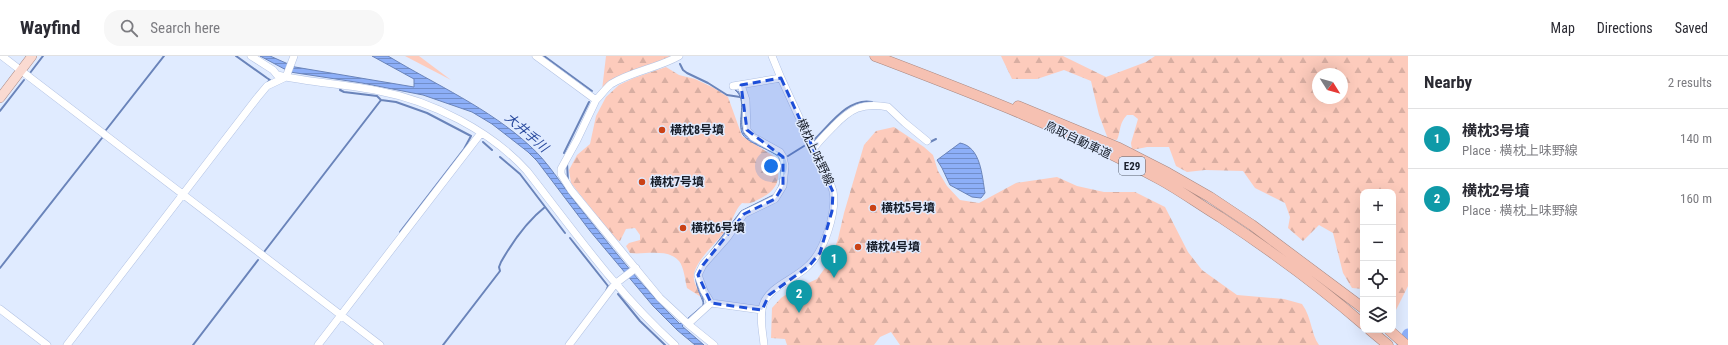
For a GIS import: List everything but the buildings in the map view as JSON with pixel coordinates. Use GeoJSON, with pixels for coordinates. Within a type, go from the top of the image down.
{"type":"FeatureCollection","features":[{"type":"Feature","properties":{"kind":"highway","name":"鳥取自動車道"},"geometry":{"type":"LineString","coordinates":[[875,56],[947,83],[1062,132],[1115,156],[1162,181],[1246,234],[1288,264],[1360,322]]}},
{"type":"Feature","properties":{"kind":"highway","name":"鳥取自動車道"},"geometry":{"type":"LineString","coordinates":[[889,56],[1061,122],[1117,147],[1168,173],[1210,197],[1252,225],[1360,306]]}},
{"type":"Feature","properties":{"kind":"highway"},"geometry":{"type":"LineString","coordinates":[[1374,333],[1384,342]]}},
{"type":"Feature","properties":{"kind":"highway"},"geometry":{"type":"LineString","coordinates":[[1392,333],[1406,345]]}},
{"type":"Feature","properties":{"kind":"main road"},"geometry":{"type":"LineString","coordinates":[[0,98],[32,56]]}},
{"type":"Feature","properties":{"kind":"street"},"geometry":{"type":"LineString","coordinates":[[2,56],[380,345]]}},
{"type":"Feature","properties":{"kind":"street"},"geometry":{"type":"LineString","coordinates":[[251,56],[273,70],[278,75],[392,94],[416,101],[445,113],[481,134],[510,154],[527,170],[615,284],[649,322],[675,345]]}},
{"type":"Feature","properties":{"kind":"street"},"geometry":{"type":"LineString","coordinates":[[67,345],[267,86],[286,77],[294,56]]}},
{"type":"Feature","properties":{"kind":"street"},"geometry":{"type":"LineString","coordinates":[[536,56],[596,100]]}},
{"type":"Feature","properties":{"kind":"street"},"geometry":{"type":"LineString","coordinates":[[679,56],[666,64],[627,76],[610,84],[596,100],[560,171],[578,199],[660,298],[688,324],[714,345]]}},
{"type":"Feature","properties":{"kind":"street","name":"横枕上味野線"},"geometry":{"type":"LineString","coordinates":[[762,310],[763,304],[769,295],[808,266],[820,252],[832,211],[833,192],[772,56]]}},
{"type":"Feature","properties":{"kind":"street"},"geometry":{"type":"LineString","coordinates":[[733,86],[781,78]]}},
{"type":"Feature","properties":{"kind":"street"},"geometry":{"type":"LineString","coordinates":[[711,303],[704,291],[698,275],[703,265],[727,238],[744,214],[775,199],[783,186],[785,166],[784,157],[777,151],[753,137],[747,130],[746,100],[741,85]]}},
{"type":"Feature","properties":{"kind":"street"},"geometry":{"type":"LineString","coordinates":[[814,148],[848,112],[862,106],[870,105],[888,106],[905,123],[927,141]]}},
{"type":"Feature","properties":{"kind":"street"},"geometry":{"type":"LineString","coordinates":[[318,345],[481,134]]}},
{"type":"Feature","properties":{"kind":"street"},"geometry":{"type":"LineString","coordinates":[[569,345],[615,284],[636,268]]}},
{"type":"Feature","properties":{"kind":"street"},"geometry":{"type":"LineString","coordinates":[[711,303],[762,310],[764,345]]}},
{"type":"Feature","properties":{"kind":"street"},"geometry":{"type":"LineString","coordinates":[[688,324],[711,303]]}},
{"type":"Feature","properties":{"kind":"street"},"geometry":{"type":"LineString","coordinates":[[0,309],[47,345]]}},
{"type":"Feature","properties":{"kind":"highlighted area"},"geometry":{"type":"Polygon","coordinates":[[[781,78],[833,192],[832,211],[820,253],[809,266],[769,295],[762,310],[711,303],[698,275],[703,265],[744,214],[775,199],[783,186],[783,157],[747,130],[741,85],[781,78]]]}},
{"type":"Feature","properties":{"kind":"green space"},"geometry":{"type":"Polygon","coordinates":[[[405,56],[419,56],[451,80],[405,56]]]}},
{"type":"Feature","properties":{"kind":"green space"},"geometry":{"type":"Polygon","coordinates":[[[606,56],[674,56],[602,90],[606,56]]]}},
{"type":"Feature","properties":{"kind":"green space"},"geometry":{"type":"Polygon","coordinates":[[[1001,56],[1063,56],[1106,77],[1146,62],[1155,56],[1408,56],[1408,286],[1396,310],[1396,189],[1360,189],[1360,289],[1352,288],[1343,273],[1333,233],[1319,225],[1303,241],[1288,228],[1290,217],[1285,203],[1255,188],[1243,171],[1205,170],[1187,172],[1176,166],[1169,147],[1147,147],[1132,150],[1131,143],[1138,119],[1133,115],[1127,115],[1121,124],[1117,140],[1108,139],[1099,115],[1091,81],[1064,70],[1037,79],[1012,79],[1001,56]]]}},
{"type":"Feature","properties":{"kind":"green space"},"geometry":{"type":"Polygon","coordinates":[[[666,67],[679,75],[695,79],[714,88],[728,97],[742,136],[775,157],[778,170],[778,180],[773,189],[763,197],[753,202],[742,203],[737,209],[727,229],[701,260],[694,273],[694,280],[701,297],[687,288],[682,267],[679,261],[674,257],[662,253],[630,253],[626,246],[629,243],[640,240],[640,235],[635,228],[626,229],[620,241],[615,239],[571,183],[569,170],[577,155],[590,144],[596,116],[606,97],[619,85],[666,67]]]}},
{"type":"Feature","properties":{"kind":"green space"},"geometry":{"type":"Polygon","coordinates":[[[894,127],[924,147],[933,155],[938,171],[947,186],[960,200],[979,203],[1016,183],[1057,177],[1077,186],[1104,192],[1135,192],[1165,207],[1188,252],[1202,270],[1237,295],[1284,299],[1302,304],[1308,315],[1314,336],[1319,345],[900,345],[891,332],[880,337],[874,345],[787,345],[785,339],[771,338],[772,308],[781,298],[793,290],[817,279],[830,261],[838,239],[864,145],[876,131],[894,127]]]}},
{"type":"Feature","properties":{"kind":"water"},"geometry":{"type":"Polygon","coordinates":[[[260,56],[270,56],[295,67],[414,87],[414,79],[372,56],[388,56],[480,108],[514,132],[537,152],[576,203],[639,280],[680,324],[683,321],[685,323],[682,326],[704,345],[695,345],[677,330],[653,306],[590,231],[537,161],[528,152],[492,124],[472,112],[423,95],[362,83],[290,72],[260,56]]]}},
{"type":"Feature","properties":{"kind":"water"},"geometry":{"type":"Polygon","coordinates":[[[735,90],[739,92],[741,97],[742,105],[739,94],[735,90]]]}},
{"type":"Feature","properties":{"kind":"water"},"geometry":{"type":"Polygon","coordinates":[[[742,105],[742,125],[745,135],[779,156],[783,168],[780,187],[773,197],[745,210],[716,247],[697,281],[703,302],[696,281],[696,272],[698,268],[741,211],[775,194],[779,186],[781,175],[779,157],[748,140],[742,133],[741,122],[742,105]]]}},
{"type":"Feature","properties":{"kind":"water"},"geometry":{"type":"Polygon","coordinates":[[[960,143],[972,150],[979,163],[985,193],[981,198],[972,197],[950,185],[937,160],[960,143]]]}},
{"type":"Feature","properties":{"kind":"water"},"geometry":{"type":"Polygon","coordinates":[[[703,305],[699,312],[688,322],[687,319],[703,305]]]}},
{"type":"Feature","properties":{"kind":"waterway"},"geometry":{"type":"LineString","coordinates":[[30,73],[43,56]]}},
{"type":"Feature","properties":{"kind":"waterway"},"geometry":{"type":"LineString","coordinates":[[106,130],[164,56]]}},
{"type":"Feature","properties":{"kind":"waterway"},"geometry":{"type":"LineString","coordinates":[[236,56],[270,80],[267,83]]}},
{"type":"Feature","properties":{"kind":"waterway"},"geometry":{"type":"LineString","coordinates":[[544,56],[592,91]]}},
{"type":"Feature","properties":{"kind":"waterway"},"geometry":{"type":"LineString","coordinates":[[680,64],[683,70],[687,73],[708,83],[727,95],[740,97]]}},
{"type":"Feature","properties":{"kind":"waterway"},"geometry":{"type":"LineString","coordinates":[[0,111],[24,80]]}},
{"type":"Feature","properties":{"kind":"waterway"},"geometry":{"type":"LineString","coordinates":[[341,88],[340,90],[344,92],[377,96],[381,100],[396,102],[427,113],[471,136],[464,149],[400,232]]}},
{"type":"Feature","properties":{"kind":"waterway"},"geometry":{"type":"LineString","coordinates":[[264,252],[381,100]]}},
{"type":"Feature","properties":{"kind":"waterway"},"geometry":{"type":"LineString","coordinates":[[564,153],[589,102]]}},
{"type":"Feature","properties":{"kind":"waterway"},"geometry":{"type":"LineString","coordinates":[[814,140],[847,108],[863,102],[872,102]]}},
{"type":"Feature","properties":{"kind":"waterway"},"geometry":{"type":"LineString","coordinates":[[0,268],[102,138]]}},
{"type":"Feature","properties":{"kind":"waterway"},"geometry":{"type":"LineString","coordinates":[[930,142],[936,139]]}},
{"type":"Feature","properties":{"kind":"waterway"},"geometry":{"type":"LineString","coordinates":[[483,142],[492,150]]}},
{"type":"Feature","properties":{"kind":"waterway"},"geometry":{"type":"LineString","coordinates":[[788,156],[804,146]]}},
{"type":"Feature","properties":{"kind":"waterway"},"geometry":{"type":"LineString","coordinates":[[500,157],[520,174],[565,233]]}},
{"type":"Feature","properties":{"kind":"waterway"},"geometry":{"type":"LineString","coordinates":[[567,163],[568,181]]}},
{"type":"Feature","properties":{"kind":"waterway"},"geometry":{"type":"LineString","coordinates":[[443,345],[500,271],[499,267],[501,262],[520,232],[545,207]]}},
{"type":"Feature","properties":{"kind":"waterway"},"geometry":{"type":"LineString","coordinates":[[570,238],[608,286],[606,291]]}},
{"type":"Feature","properties":{"kind":"waterway"},"geometry":{"type":"LineString","coordinates":[[193,345],[258,260]]}},
{"type":"Feature","properties":{"kind":"waterway"},"geometry":{"type":"LineString","coordinates":[[618,294],[640,321],[665,345]]}},
{"type":"Feature","properties":{"kind":"waterway"},"geometry":{"type":"LineString","coordinates":[[1402,345],[1408,334]]}},
{"type":"Feature","properties":{"kind":"place","name":"横枕8号墳"},"geometry":{"type":"Point","coordinates":[662,130]}},
{"type":"Feature","properties":{"kind":"place","name":"横枕7号墳"},"geometry":{"type":"Point","coordinates":[642,182]}},
{"type":"Feature","properties":{"kind":"place","name":"横枕5号墳"},"geometry":{"type":"Point","coordinates":[873,208]}},
{"type":"Feature","properties":{"kind":"place","name":"横枕6号墳"},"geometry":{"type":"Point","coordinates":[683,228]}},
{"type":"Feature","properties":{"kind":"place","name":"横枕4号墳"},"geometry":{"type":"Point","coordinates":[858,247]}},
{"type":"Feature","properties":{"kind":"place","name":"横枕3号墳"},"geometry":{"type":"Point","coordinates":[834,278]}},
{"type":"Feature","properties":{"kind":"place","name":"横枕2号墳"},"geometry":{"type":"Point","coordinates":[799,313]}},
{"type":"Feature","properties":{"kind":"water label","name":"大井手川"},"geometry":{"type":"Point","coordinates":[527,132]}}]}
